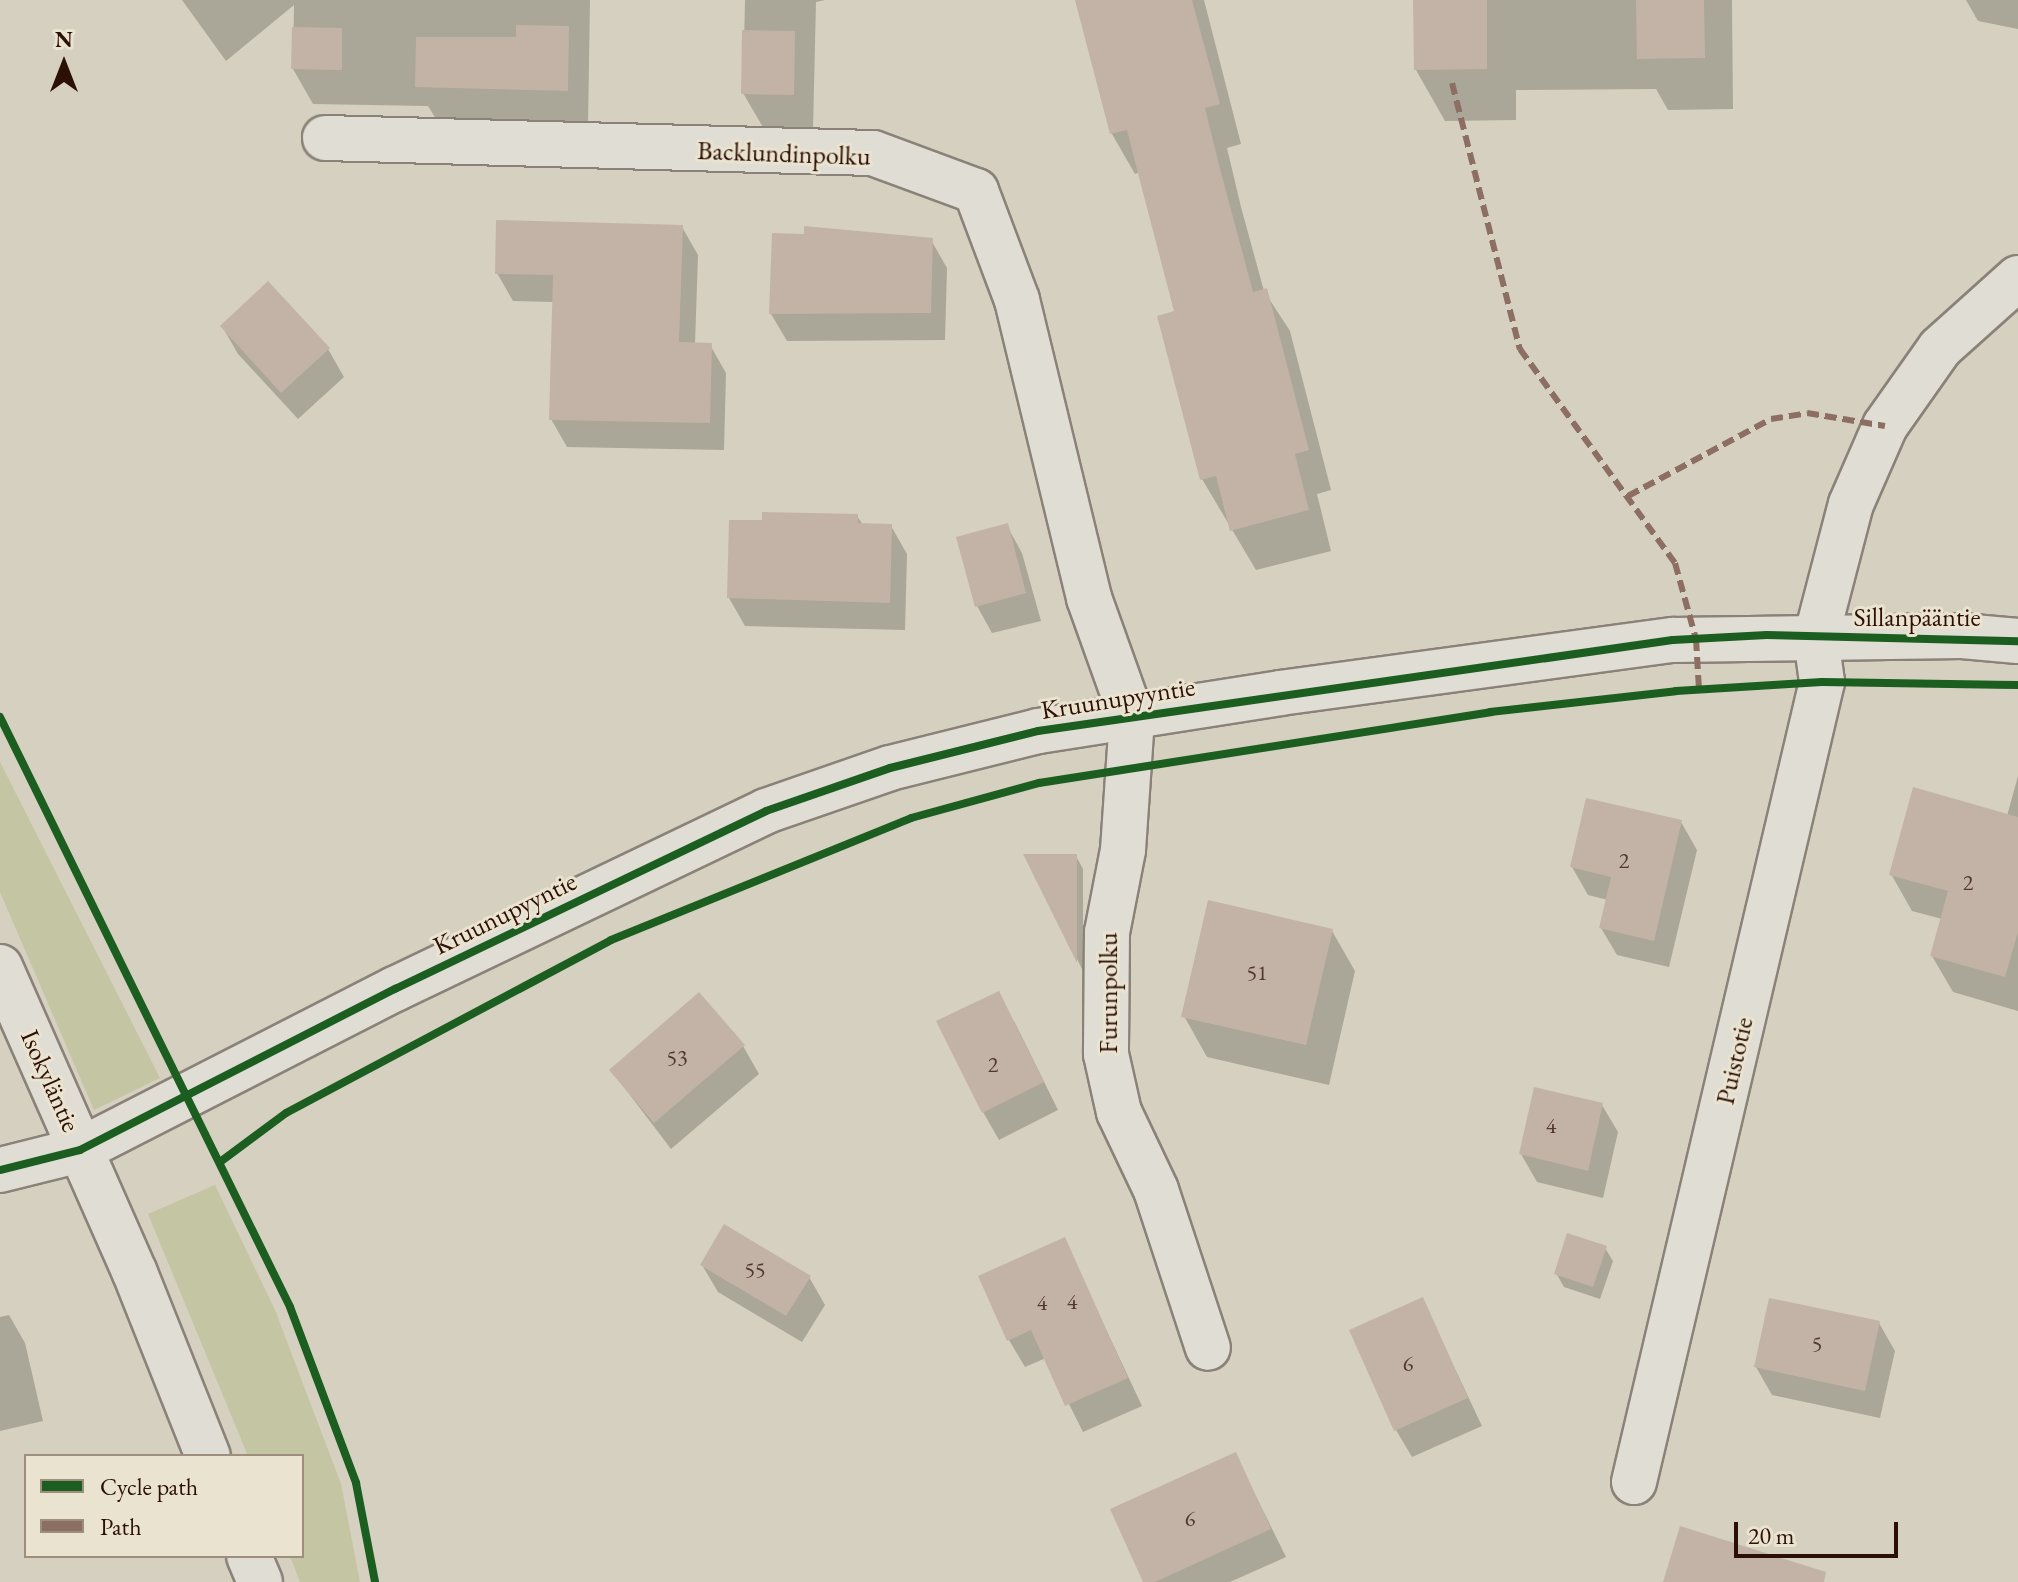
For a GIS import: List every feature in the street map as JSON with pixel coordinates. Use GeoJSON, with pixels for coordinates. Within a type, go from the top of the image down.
{"type":"FeatureCollection","features":[{"type":"Feature","properties":{"kind":"street","name":"Backlundinpolku"},"geometry":{"type":"LineString","coordinates":[[325,138],[873,153],[976,191],[1017,300],[1089,598],[1132,718]]}},
{"type":"Feature","properties":{"kind":"street"},"geometry":{"type":"LineString","coordinates":[[1816,638],[1851,504],[1885,426],[1940,348],[2018,278]]}},
{"type":"Feature","properties":{"kind":"street","name":"Sillanpääntie"},"geometry":{"type":"LineString","coordinates":[[1816,638],[1962,636],[2018,641]]}},
{"type":"Feature","properties":{"kind":"street","name":"Kruunupyyntie"},"geometry":{"type":"LineString","coordinates":[[0,1170],[80,1150],[395,989],[766,811],[920,761],[1038,731],[1673,640],[1816,638]]}},
{"type":"Feature","properties":{"kind":"street","name":"Puistotie"},"geometry":{"type":"LineString","coordinates":[[1634,1482],[1822,682],[1816,638]]}},
{"type":"Feature","properties":{"kind":"street","name":"Furunpolku"},"geometry":{"type":"LineString","coordinates":[[1132,718],[1123,850],[1107,932],[1106,1054],[1119,1112],[1156,1190],[1208,1348]]}},
{"type":"Feature","properties":{"kind":"street","name":"Isokyläntie"},"geometry":{"type":"LineString","coordinates":[[0,967],[80,1150]]}},
{"type":"Feature","properties":{"kind":"street"},"geometry":{"type":"LineString","coordinates":[[80,1150],[207,1454]]}},
{"type":"Feature","properties":{"kind":"street"},"geometry":{"type":"LineString","coordinates":[[250,1558],[260,1582]]}},
{"type":"Feature","properties":{"kind":"green space"},"geometry":{"type":"Polygon","coordinates":[[[0,762],[160,1078],[94,1110],[0,892],[0,762]]]}},
{"type":"Feature","properties":{"kind":"green space"},"geometry":{"type":"Polygon","coordinates":[[[215,1185],[275,1310],[341,1484],[360,1582],[300,1582],[291,1558],[304,1558],[304,1454],[247,1454],[148,1214],[215,1185]]]}},
{"type":"Feature","properties":{"kind":"building"},"geometry":{"type":"Polygon","coordinates":[[[1075,0],[1192,0],[1220,104],[1205,108],[1219,165],[1253,292],[1267,288],[1309,450],[1295,454],[1309,510],[1230,531],[1216,476],[1200,480],[1157,316],[1174,311],[1127,130],[1110,134],[1075,0]]]}},
{"type":"Feature","properties":{"kind":"building"},"geometry":{"type":"Polygon","coordinates":[[[1413,0],[1487,0],[1487,69],[1414,70],[1413,0]]]}},
{"type":"Feature","properties":{"kind":"building"},"geometry":{"type":"Polygon","coordinates":[[[1636,0],[1704,0],[1705,58],[1637,59],[1636,0]]]}},
{"type":"Feature","properties":{"kind":"building"},"geometry":{"type":"Polygon","coordinates":[[[516,25],[569,26],[568,91],[415,87],[416,37],[516,37],[516,25]]]}},
{"type":"Feature","properties":{"kind":"building"},"geometry":{"type":"Polygon","coordinates":[[[292,27],[342,28],[342,70],[291,69],[292,27]]]}},
{"type":"Feature","properties":{"kind":"building"},"geometry":{"type":"Polygon","coordinates":[[[742,30],[795,31],[794,95],[741,94],[742,30]]]}},
{"type":"Feature","properties":{"kind":"building"},"geometry":{"type":"Polygon","coordinates":[[[496,220],[683,225],[679,342],[712,343],[710,423],[549,420],[553,275],[495,274],[496,220]]]}},
{"type":"Feature","properties":{"kind":"building"},"geometry":{"type":"Polygon","coordinates":[[[804,226],[933,238],[931,313],[769,314],[772,233],[804,234],[804,226]]]}},
{"type":"Feature","properties":{"kind":"building"},"geometry":{"type":"Polygon","coordinates":[[[268,281],[330,348],[281,393],[220,326],[268,281]]]}},
{"type":"Feature","properties":{"kind":"building"},"geometry":{"type":"Polygon","coordinates":[[[762,512],[858,514],[858,523],[892,524],[890,603],[727,598],[729,520],[762,520],[762,512]]]}},
{"type":"Feature","properties":{"kind":"building"},"geometry":{"type":"Polygon","coordinates":[[[1008,523],[1026,593],[975,607],[956,537],[1008,523]]]}},
{"type":"Feature","properties":{"kind":"building"},"geometry":{"type":"Polygon","coordinates":[[[1913,787],[2018,817],[2018,932],[2005,977],[1930,956],[1948,891],[1889,875],[1913,787]]]}},
{"type":"Feature","properties":{"kind":"building"},"geometry":{"type":"Polygon","coordinates":[[[1586,798],[1682,820],[1654,941],[1599,928],[1611,877],[1570,867],[1586,798]]]}},
{"type":"Feature","properties":{"kind":"building"},"geometry":{"type":"Polygon","coordinates":[[[1023,854],[1077,854],[1077,963],[1023,854]]]}},
{"type":"Feature","properties":{"kind":"building"},"geometry":{"type":"Polygon","coordinates":[[[1208,900],[1333,929],[1306,1045],[1181,1017],[1208,900]]]}},
{"type":"Feature","properties":{"kind":"building"},"geometry":{"type":"Polygon","coordinates":[[[999,991],[1044,1082],[982,1113],[936,1021],[999,991]]]}},
{"type":"Feature","properties":{"kind":"building"},"geometry":{"type":"Polygon","coordinates":[[[699,992],[745,1045],[654,1123],[609,1070],[699,992]]]}},
{"type":"Feature","properties":{"kind":"building"},"geometry":{"type":"Polygon","coordinates":[[[1534,1087],[1603,1103],[1588,1171],[1519,1154],[1534,1087]]]}},
{"type":"Feature","properties":{"kind":"building"},"geometry":{"type":"Polygon","coordinates":[[[724,1224],[811,1276],[786,1316],[700,1265],[724,1224]]]}},
{"type":"Feature","properties":{"kind":"building"},"geometry":{"type":"Polygon","coordinates":[[[1567,1233],[1607,1246],[1593,1287],[1554,1274],[1567,1233]]]}},
{"type":"Feature","properties":{"kind":"building"},"geometry":{"type":"Polygon","coordinates":[[[1065,1237],[1128,1378],[1065,1406],[1031,1330],[1007,1341],[978,1276],[1065,1237]]]}},
{"type":"Feature","properties":{"kind":"building"},"geometry":{"type":"Polygon","coordinates":[[[1423,1297],[1468,1398],[1394,1431],[1349,1330],[1423,1297]]]}},
{"type":"Feature","properties":{"kind":"building"},"geometry":{"type":"Polygon","coordinates":[[[1769,1298],[1880,1321],[1865,1391],[1754,1367],[1769,1298]]]}},
{"type":"Feature","properties":{"kind":"building"},"geometry":{"type":"Polygon","coordinates":[[[1236,1452],[1271,1529],[1155,1582],[1143,1582],[1110,1509],[1236,1452]]]}},
{"type":"Feature","properties":{"kind":"building"},"geometry":{"type":"Polygon","coordinates":[[[1680,1526],[1826,1572],[1824,1582],[1663,1582],[1680,1526]]]}},
{"type":"Feature","properties":{"kind":"marked path"},"geometry":{"type":"LineString","coordinates":[[1452,83],[1520,349],[1675,563],[1696,639],[1699,689]]}},
{"type":"Feature","properties":{"kind":"marked path"},"geometry":{"type":"LineString","coordinates":[[1628,496],[1771,419],[1807,413],[1885,426]]}},
{"type":"Feature","properties":{"kind":"cycle path"},"geometry":{"type":"LineString","coordinates":[[0,1170],[80,1150],[395,989],[766,811],[890,768],[1038,731],[1673,640],[1767,635],[2018,641]]}},
{"type":"Feature","properties":{"kind":"cycle path"},"geometry":{"type":"LineString","coordinates":[[220,1162],[286,1113],[611,940],[911,818],[1039,783],[1490,712],[1676,691],[1822,682],[2018,685]]}},
{"type":"Feature","properties":{"kind":"cycle path"},"geometry":{"type":"LineString","coordinates":[[0,717],[290,1307],[356,1483],[375,1582]]}}]}
